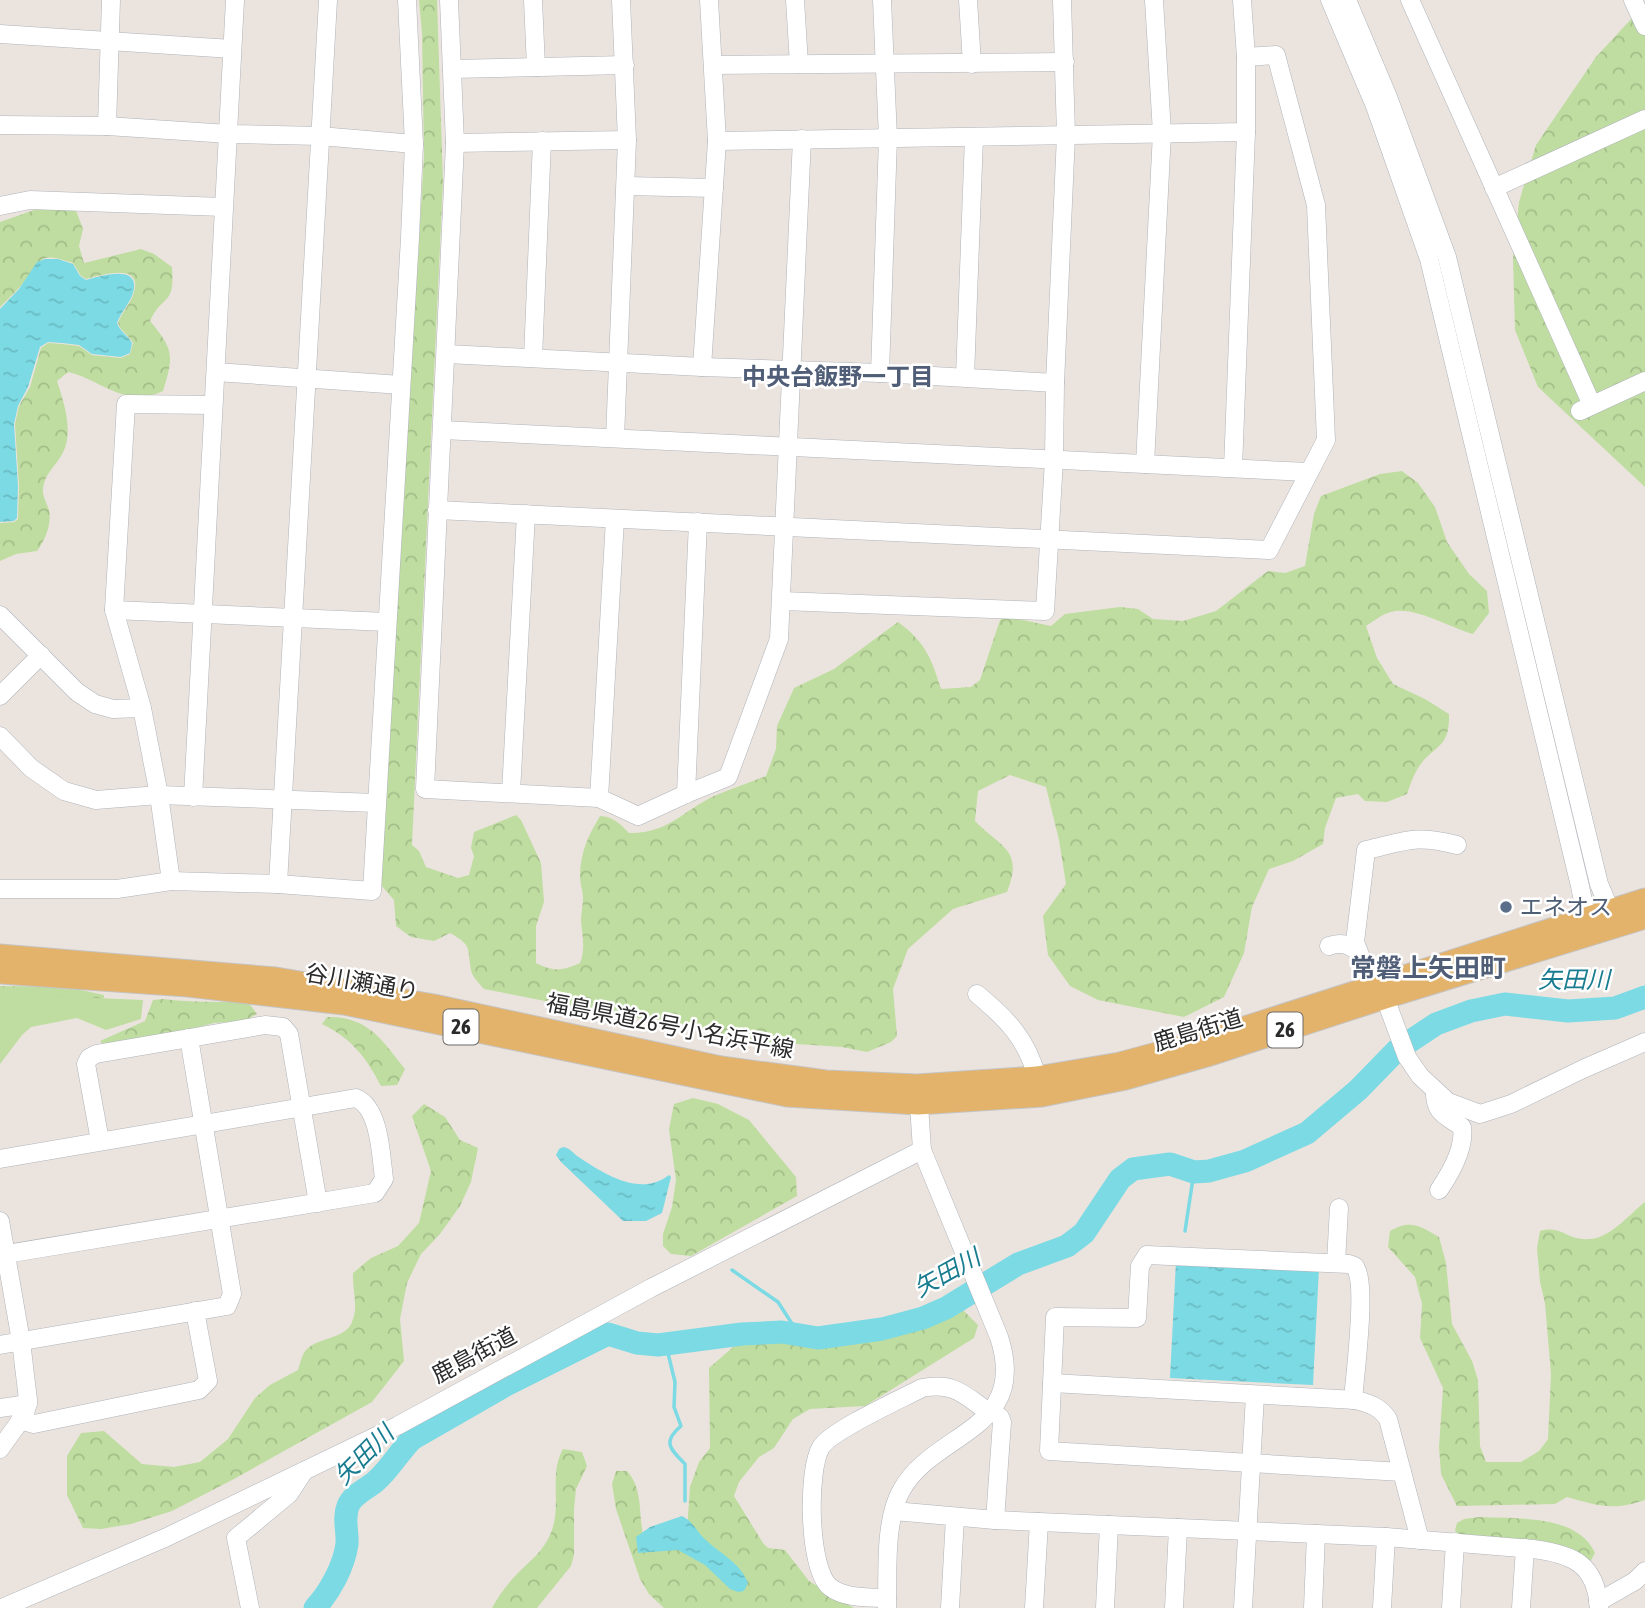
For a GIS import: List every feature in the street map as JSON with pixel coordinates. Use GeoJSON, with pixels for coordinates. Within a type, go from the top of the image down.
{"type":"FeatureCollection","features":[{"type":"Feature","properties":{"kind":"main road","name":"福島県道26号小名浜平線"},"geometry":{"type":"LineString","coordinates":[[0,955],[276,978],[435,1005],[721,1067],[918,1095],[1120,1063],[1588,927],[1614,918],[1645,899]]}},
{"type":"Feature","properties":{"kind":"main road","name":"26"},"geometry":{"type":"LineString","coordinates":[[1614,918],[1645,918]]}},
{"type":"Feature","properties":{"kind":"main road","name":"鹿島街道"},"geometry":{"type":"LineString","coordinates":[[918,1095],[1042,1097],[1126,1079],[1207,1056],[1385,998],[1588,927]]}},
{"type":"Feature","properties":{"kind":"main road","name":"谷川瀬通り"},"geometry":{"type":"LineString","coordinates":[[0,973],[188,986],[344,1004],[787,1096],[918,1095]]}},
{"type":"Feature","properties":{"kind":"street"},"geometry":{"type":"LineString","coordinates":[[107,126],[111,0]]}},
{"type":"Feature","properties":{"kind":"street"},"geometry":{"type":"LineString","coordinates":[[193,797],[235,0]]}},
{"type":"Feature","properties":{"kind":"street"},"geometry":{"type":"LineString","coordinates":[[278,884],[328,0]]}},
{"type":"Feature","properties":{"kind":"street"},"geometry":{"type":"LineString","coordinates":[[0,889],[117,890],[171,881],[278,884],[372,891],[414,144],[407,0]]}},
{"type":"Feature","properties":{"kind":"street"},"geometry":{"type":"LineString","coordinates":[[449,0],[456,143],[425,789],[599,798],[638,816],[728,777],[779,639],[802,139]]}},
{"type":"Feature","properties":{"kind":"street"},"geometry":{"type":"LineString","coordinates":[[533,0],[536,67]]}},
{"type":"Feature","properties":{"kind":"street"},"geometry":{"type":"LineString","coordinates":[[615,438],[627,140],[621,0]]}},
{"type":"Feature","properties":{"kind":"street"},"geometry":{"type":"LineString","coordinates":[[702,367],[717,141],[709,0]]}},
{"type":"Feature","properties":{"kind":"street"},"geometry":{"type":"LineString","coordinates":[[795,0],[799,64]]}},
{"type":"Feature","properties":{"kind":"street"},"geometry":{"type":"LineString","coordinates":[[880,373],[888,138],[882,0]]}},
{"type":"Feature","properties":{"kind":"street"},"geometry":{"type":"LineString","coordinates":[[968,0],[972,64]]}},
{"type":"Feature","properties":{"kind":"street"},"geometry":{"type":"LineString","coordinates":[[782,601],[1045,611],[1054,460],[1066,135],[1062,0]]}},
{"type":"Feature","properties":{"kind":"street"},"geometry":{"type":"LineString","coordinates":[[1145,464],[1162,133],[1154,0]]}},
{"type":"Feature","properties":{"kind":"street"},"geometry":{"type":"LineString","coordinates":[[1233,468],[1246,132],[1242,0]]}},
{"type":"Feature","properties":{"kind":"street"},"geometry":{"type":"LineString","coordinates":[[1330,0],[1376,106],[1429,259],[1588,927]]}},
{"type":"Feature","properties":{"kind":"street"},"geometry":{"type":"LineString","coordinates":[[1347,0],[1388,97],[1447,257],[1600,884],[1614,918]]}},
{"type":"Feature","properties":{"kind":"street"},"geometry":{"type":"LineString","coordinates":[[1410,0],[1494,188],[1586,408],[1645,381]]}},
{"type":"Feature","properties":{"kind":"street"},"geometry":{"type":"LineString","coordinates":[[1633,0],[1645,26]]}},
{"type":"Feature","properties":{"kind":"street"},"geometry":{"type":"LineString","coordinates":[[0,34],[232,50]]}},
{"type":"Feature","properties":{"kind":"street"},"geometry":{"type":"LineString","coordinates":[[437,510],[1269,550],[1326,440],[1316,205],[1276,55],[1245,57]]}},
{"type":"Feature","properties":{"kind":"street"},"geometry":{"type":"LineString","coordinates":[[713,65],[1065,62]]}},
{"type":"Feature","properties":{"kind":"street"},"geometry":{"type":"LineString","coordinates":[[452,69],[625,65]]}},
{"type":"Feature","properties":{"kind":"street"},"geometry":{"type":"LineString","coordinates":[[1494,188],[1645,119]]}},
{"type":"Feature","properties":{"kind":"street"},"geometry":{"type":"LineString","coordinates":[[0,125],[107,126],[229,134],[320,136],[414,144]]}},
{"type":"Feature","properties":{"kind":"street"},"geometry":{"type":"LineString","coordinates":[[717,141],[1246,132]]}},
{"type":"Feature","properties":{"kind":"street"},"geometry":{"type":"LineString","coordinates":[[965,377],[974,137]]}},
{"type":"Feature","properties":{"kind":"street"},"geometry":{"type":"LineString","coordinates":[[456,143],[627,140]]}},
{"type":"Feature","properties":{"kind":"street"},"geometry":{"type":"LineString","coordinates":[[533,358],[542,141]]}},
{"type":"Feature","properties":{"kind":"street"},"geometry":{"type":"LineString","coordinates":[[626,186],[714,188]]}},
{"type":"Feature","properties":{"kind":"street"},"geometry":{"type":"LineString","coordinates":[[0,206],[30,200],[223,207]]}},
{"type":"Feature","properties":{"kind":"street"},"geometry":{"type":"LineString","coordinates":[[447,354],[1055,383]]}},
{"type":"Feature","properties":{"kind":"street"},"geometry":{"type":"LineString","coordinates":[[216,372],[401,385]]}},
{"type":"Feature","properties":{"kind":"street"},"geometry":{"type":"LineString","coordinates":[[171,881],[159,794],[142,708],[114,610],[126,404],[213,405]]}},
{"type":"Feature","properties":{"kind":"street"},"geometry":{"type":"LineString","coordinates":[[442,430],[1308,472]]}},
{"type":"Feature","properties":{"kind":"street"},"geometry":{"type":"LineString","coordinates":[[511,792],[526,514]]}},
{"type":"Feature","properties":{"kind":"street"},"geometry":{"type":"LineString","coordinates":[[599,798],[615,519]]}},
{"type":"Feature","properties":{"kind":"street"},"geometry":{"type":"LineString","coordinates":[[686,793],[698,523]]}},
{"type":"Feature","properties":{"kind":"street"},"geometry":{"type":"LineString","coordinates":[[114,610],[293,620],[387,622]]}},
{"type":"Feature","properties":{"kind":"street"},"geometry":{"type":"LineString","coordinates":[[0,615],[77,692],[95,704],[113,709],[142,708]]}},
{"type":"Feature","properties":{"kind":"street"},"geometry":{"type":"LineString","coordinates":[[0,696],[41,655]]}},
{"type":"Feature","properties":{"kind":"street"},"geometry":{"type":"LineString","coordinates":[[0,736],[31,768],[64,791],[96,800],[159,794],[376,803]]}},
{"type":"Feature","properties":{"kind":"street"},"geometry":{"type":"LineString","coordinates":[[1356,946],[1366,850],[1377,845],[1424,838],[1457,845]]}},
{"type":"Feature","properties":{"kind":"street"},"geometry":{"type":"LineString","coordinates":[[1355,863],[1362,883]]}},
{"type":"Feature","properties":{"kind":"street"},"geometry":{"type":"LineString","coordinates":[[1349,923],[1351,937],[1368,976]]}},
{"type":"Feature","properties":{"kind":"street"},"geometry":{"type":"LineString","coordinates":[[1329,946],[1340,943],[1356,946]]}},
{"type":"Feature","properties":{"kind":"street"},"geometry":{"type":"LineString","coordinates":[[977,994],[1014,1027],[1025,1045],[1037,1077]]}},
{"type":"Feature","properties":{"kind":"street"},"geometry":{"type":"LineString","coordinates":[[1385,998],[1407,1057],[1420,1076],[1448,1101],[1480,1114],[1511,1104],[1645,1042]]}},
{"type":"Feature","properties":{"kind":"street"},"geometry":{"type":"LineString","coordinates":[[100,1141],[86,1064],[89,1058],[265,1025],[283,1027],[289,1034],[318,1203]]}},
{"type":"Feature","properties":{"kind":"street"},"geometry":{"type":"LineString","coordinates":[[0,1345],[227,1306],[232,1294],[189,1038]]}},
{"type":"Feature","properties":{"kind":"street"},"geometry":{"type":"LineString","coordinates":[[1436,1090],[1434,1102],[1441,1114],[1462,1127],[1463,1132],[1458,1153],[1439,1191]]}},
{"type":"Feature","properties":{"kind":"street"},"geometry":{"type":"LineString","coordinates":[[918,1095],[922,1150],[1002,1348],[1002,1391],[995,1415],[924,1464],[909,1478],[896,1501],[890,1536],[887,1603],[839,1593],[827,1585],[820,1572],[812,1536],[815,1463],[820,1448],[841,1431],[922,1388],[936,1385],[952,1387],[995,1415],[1002,1422],[995,1520]]}},
{"type":"Feature","properties":{"kind":"street"},"geometry":{"type":"LineString","coordinates":[[0,1158],[356,1097],[362,1100],[376,1123],[384,1179],[375,1193],[3,1254]]}},
{"type":"Feature","properties":{"kind":"street","name":"鹿島街道"},"geometry":{"type":"LineString","coordinates":[[2,1608],[167,1537],[397,1426],[651,1288],[922,1150]]}},
{"type":"Feature","properties":{"kind":"street"},"geometry":{"type":"LineString","coordinates":[[1336,1262],[1339,1208]]}},
{"type":"Feature","properties":{"kind":"street"},"geometry":{"type":"LineString","coordinates":[[0,1221],[3,1254],[28,1382],[24,1412],[0,1449]]}},
{"type":"Feature","properties":{"kind":"street"},"geometry":{"type":"LineString","coordinates":[[1353,1400],[1360,1297],[1359,1273],[1354,1266],[1336,1262],[1147,1255],[1140,1266],[1137,1318],[1055,1317],[1049,1451],[1402,1472]]}},
{"type":"Feature","properties":{"kind":"street"},"geometry":{"type":"LineString","coordinates":[[0,1408],[24,1412],[34,1424],[199,1390],[208,1381],[195,1311]]}},
{"type":"Feature","properties":{"kind":"street"},"geometry":{"type":"LineString","coordinates":[[1052,1384],[1369,1403],[1382,1410],[1388,1419],[1420,1539]]}},
{"type":"Feature","properties":{"kind":"street"},"geometry":{"type":"LineString","coordinates":[[1243,1608],[1255,1395]]}},
{"type":"Feature","properties":{"kind":"street"},"geometry":{"type":"LineString","coordinates":[[250,1608],[236,1538],[289,1494],[304,1470]]}},
{"type":"Feature","properties":{"kind":"street"},"geometry":{"type":"LineString","coordinates":[[894,1511],[995,1520],[1420,1539],[1558,1552],[1579,1562],[1594,1582],[1599,1605],[1645,1571]]}},
{"type":"Feature","properties":{"kind":"street"},"geometry":{"type":"LineString","coordinates":[[950,1608],[955,1517]]}},
{"type":"Feature","properties":{"kind":"street"},"geometry":{"type":"LineString","coordinates":[[1034,1608],[1039,1522]]}},
{"type":"Feature","properties":{"kind":"street"},"geometry":{"type":"LineString","coordinates":[[1105,1608],[1109,1525]]}},
{"type":"Feature","properties":{"kind":"street"},"geometry":{"type":"LineString","coordinates":[[1174,1608],[1178,1528]]}},
{"type":"Feature","properties":{"kind":"street"},"geometry":{"type":"LineString","coordinates":[[1312,1608],[1316,1534]]}},
{"type":"Feature","properties":{"kind":"street"},"geometry":{"type":"LineString","coordinates":[[1382,1608],[1386,1537]]}},
{"type":"Feature","properties":{"kind":"street"},"geometry":{"type":"LineString","coordinates":[[1451,1608],[1455,1542]]}},
{"type":"Feature","properties":{"kind":"street"},"geometry":{"type":"LineString","coordinates":[[1521,1608],[1525,1548]]}},
{"type":"Feature","properties":{"kind":"green space"},"geometry":{"type":"Polygon","coordinates":[[[419,0],[437,0],[443,182],[412,845],[419,851],[426,867],[458,878],[469,875],[474,856],[471,848],[474,832],[516,815],[521,820],[541,863],[544,902],[536,926],[536,963],[553,969],[574,966],[580,963],[583,947],[581,860],[588,838],[600,816],[613,819],[629,833],[654,830],[714,796],[766,776],[776,749],[777,726],[794,688],[834,669],[898,622],[915,636],[926,651],[941,689],[971,687],[980,680],[1000,620],[1005,616],[1051,626],[1065,614],[1120,607],[1138,609],[1153,619],[1183,621],[1216,611],[1268,571],[1285,573],[1305,566],[1314,514],[1321,496],[1380,474],[1402,471],[1418,483],[1435,507],[1447,542],[1469,574],[1487,591],[1489,613],[1473,634],[1421,614],[1400,611],[1384,614],[1366,626],[1377,658],[1393,684],[1449,714],[1447,734],[1440,746],[1418,768],[1407,794],[1387,802],[1365,801],[1358,794],[1336,798],[1325,828],[1323,844],[1293,861],[1269,869],[1252,907],[1244,953],[1224,997],[1184,1017],[1098,1000],[1070,986],[1048,955],[1043,916],[1066,884],[1046,787],[1010,775],[978,791],[975,821],[1001,844],[1011,858],[1012,878],[1007,892],[953,909],[908,949],[893,989],[897,1036],[891,1042],[867,1052],[842,1047],[749,1041],[685,1024],[617,1015],[484,989],[472,973],[468,948],[457,937],[450,933],[434,941],[411,937],[396,926],[394,900],[381,885],[424,156],[419,0]]]}},
{"type":"Feature","properties":{"kind":"green space"},"geometry":{"type":"Polygon","coordinates":[[[1645,4],[1645,487],[1538,387],[1515,330],[1513,258],[1519,202],[1536,145],[1596,57],[1645,4]]]}},
{"type":"Feature","properties":{"kind":"green space"},"geometry":{"type":"Polygon","coordinates":[[[54,203],[75,208],[83,229],[79,246],[84,263],[141,249],[154,254],[172,267],[170,294],[150,321],[168,346],[169,369],[163,391],[149,396],[125,395],[68,372],[57,381],[68,428],[65,447],[44,484],[43,494],[50,515],[47,532],[37,551],[16,554],[0,561],[0,523],[18,519],[15,424],[19,406],[30,387],[41,348],[48,343],[79,346],[92,355],[121,358],[130,354],[133,343],[118,323],[134,292],[135,283],[132,277],[126,274],[110,273],[86,279],[73,263],[46,258],[37,264],[21,286],[0,307],[0,222],[54,203]]]}},
{"type":"Feature","properties":{"kind":"green space"},"geometry":{"type":"Polygon","coordinates":[[[0,986],[67,987],[104,995],[104,998],[69,1007],[0,1000],[0,986]]]}},
{"type":"Feature","properties":{"kind":"green space"},"geometry":{"type":"Polygon","coordinates":[[[0,994],[143,1000],[141,1019],[106,1030],[77,1018],[31,1027],[0,1064],[0,994]]]}},
{"type":"Feature","properties":{"kind":"green space"},"geometry":{"type":"Polygon","coordinates":[[[153,1000],[249,1003],[257,1014],[244,1021],[214,1023],[149,1040],[105,1046],[100,1041],[145,1021],[153,1000]]]}},
{"type":"Feature","properties":{"kind":"green space"},"geometry":{"type":"Polygon","coordinates":[[[327,1017],[353,1021],[373,1032],[405,1069],[397,1085],[381,1086],[357,1049],[322,1024],[327,1017]]]}},
{"type":"Feature","properties":{"kind":"green space"},"geometry":{"type":"Polygon","coordinates":[[[693,1098],[718,1104],[749,1120],[796,1177],[797,1196],[691,1256],[671,1254],[663,1246],[663,1234],[672,1207],[676,1180],[669,1129],[674,1104],[693,1098]]]}},
{"type":"Feature","properties":{"kind":"green space"},"geometry":{"type":"Polygon","coordinates":[[[424,1104],[445,1117],[460,1140],[478,1148],[471,1182],[460,1206],[440,1234],[421,1254],[407,1283],[400,1319],[404,1361],[372,1402],[172,1511],[131,1524],[101,1529],[83,1528],[67,1495],[67,1456],[81,1433],[104,1431],[142,1464],[174,1467],[200,1462],[228,1439],[255,1398],[270,1385],[298,1370],[306,1350],[349,1328],[355,1310],[353,1273],[371,1258],[398,1246],[419,1223],[431,1171],[412,1116],[424,1104]]]}},
{"type":"Feature","properties":{"kind":"green space"},"geometry":{"type":"Polygon","coordinates":[[[1645,1202],[1645,1500],[1606,1506],[1567,1497],[1555,1504],[1457,1506],[1441,1474],[1439,1447],[1443,1388],[1420,1338],[1422,1304],[1415,1277],[1388,1247],[1390,1231],[1404,1225],[1415,1225],[1439,1237],[1446,1263],[1452,1324],[1472,1361],[1478,1380],[1480,1446],[1486,1462],[1521,1462],[1539,1451],[1548,1439],[1551,1374],[1537,1248],[1540,1231],[1553,1230],[1577,1238],[1592,1239],[1609,1232],[1645,1202]]]}},
{"type":"Feature","properties":{"kind":"green space"},"geometry":{"type":"Polygon","coordinates":[[[963,1310],[978,1325],[974,1338],[865,1406],[810,1409],[793,1419],[774,1448],[759,1457],[739,1482],[734,1496],[763,1543],[768,1548],[785,1550],[809,1581],[854,1608],[664,1608],[649,1594],[640,1579],[616,1509],[612,1484],[616,1471],[627,1471],[633,1479],[645,1541],[687,1530],[690,1487],[699,1462],[710,1448],[709,1368],[748,1334],[763,1327],[865,1328],[916,1316],[963,1310]]]}},
{"type":"Feature","properties":{"kind":"green space"},"geometry":{"type":"Polygon","coordinates":[[[563,1449],[582,1452],[587,1466],[576,1489],[574,1555],[571,1566],[537,1608],[492,1608],[507,1585],[540,1551],[550,1535],[555,1513],[556,1469],[563,1449]]]}},
{"type":"Feature","properties":{"kind":"green space"},"geometry":{"type":"Polygon","coordinates":[[[1464,1519],[1528,1519],[1561,1525],[1587,1540],[1595,1553],[1590,1562],[1458,1535],[1455,1530],[1457,1523],[1464,1519]]]}},
{"type":"Feature","properties":{"kind":"water"},"geometry":{"type":"Polygon","coordinates":[[[58,259],[73,264],[80,276],[86,280],[118,274],[131,278],[134,284],[133,293],[117,323],[132,343],[130,353],[121,357],[92,354],[79,345],[48,342],[40,347],[14,424],[17,518],[14,521],[0,522],[0,309],[19,289],[37,262],[58,259]]]}},
{"type":"Feature","properties":{"kind":"water"},"geometry":{"type":"Polygon","coordinates":[[[563,1147],[610,1176],[634,1184],[658,1181],[669,1175],[671,1177],[662,1213],[646,1221],[623,1221],[561,1162],[556,1155],[563,1147]]]}},
{"type":"Feature","properties":{"kind":"water"},"geometry":{"type":"Polygon","coordinates":[[[1176,1261],[1319,1268],[1313,1385],[1170,1378],[1176,1261]]]}},
{"type":"Feature","properties":{"kind":"water"},"geometry":{"type":"Polygon","coordinates":[[[682,1516],[739,1568],[748,1583],[744,1591],[730,1589],[705,1565],[678,1550],[638,1553],[636,1537],[650,1527],[682,1516]]]}},
{"type":"Feature","properties":{"kind":"waterway","name":"矢田川"},"geometry":{"type":"LineString","coordinates":[[315,1608],[331,1587],[343,1561],[347,1544],[346,1516],[350,1502],[381,1476],[412,1439],[506,1385],[608,1334],[637,1343],[658,1345],[742,1334],[782,1332],[818,1338],[882,1329],[923,1318],[946,1308],[1018,1264],[1067,1246],[1084,1233],[1120,1179],[1133,1169],[1170,1164],[1194,1172],[1209,1171],[1245,1161],[1307,1133],[1358,1090],[1397,1050],[1436,1024],[1471,1011],[1505,1004],[1568,1011],[1615,1008],[1645,997]]}},
{"type":"Feature","properties":{"kind":"waterway"},"geometry":{"type":"LineString","coordinates":[[1185,1231],[1194,1172]]}},
{"type":"Feature","properties":{"kind":"waterway"},"geometry":{"type":"LineString","coordinates":[[732,1270],[778,1302],[798,1333]]}},
{"type":"Feature","properties":{"kind":"waterway"},"geometry":{"type":"LineString","coordinates":[[666,1345],[675,1382],[674,1407],[681,1426],[672,1437],[670,1445],[685,1464],[685,1501]]}},
{"type":"Feature","properties":{"kind":"place","name":"エネオス"},"geometry":{"type":"Point","coordinates":[1506,907]}},
{"type":"Feature","properties":{"kind":"district","name":"中央台飯野一丁目"},"geometry":{"type":"Point","coordinates":[838,377]}},
{"type":"Feature","properties":{"kind":"district","name":"常磐上矢田町"},"geometry":{"type":"Point","coordinates":[1428,968]}}]}
